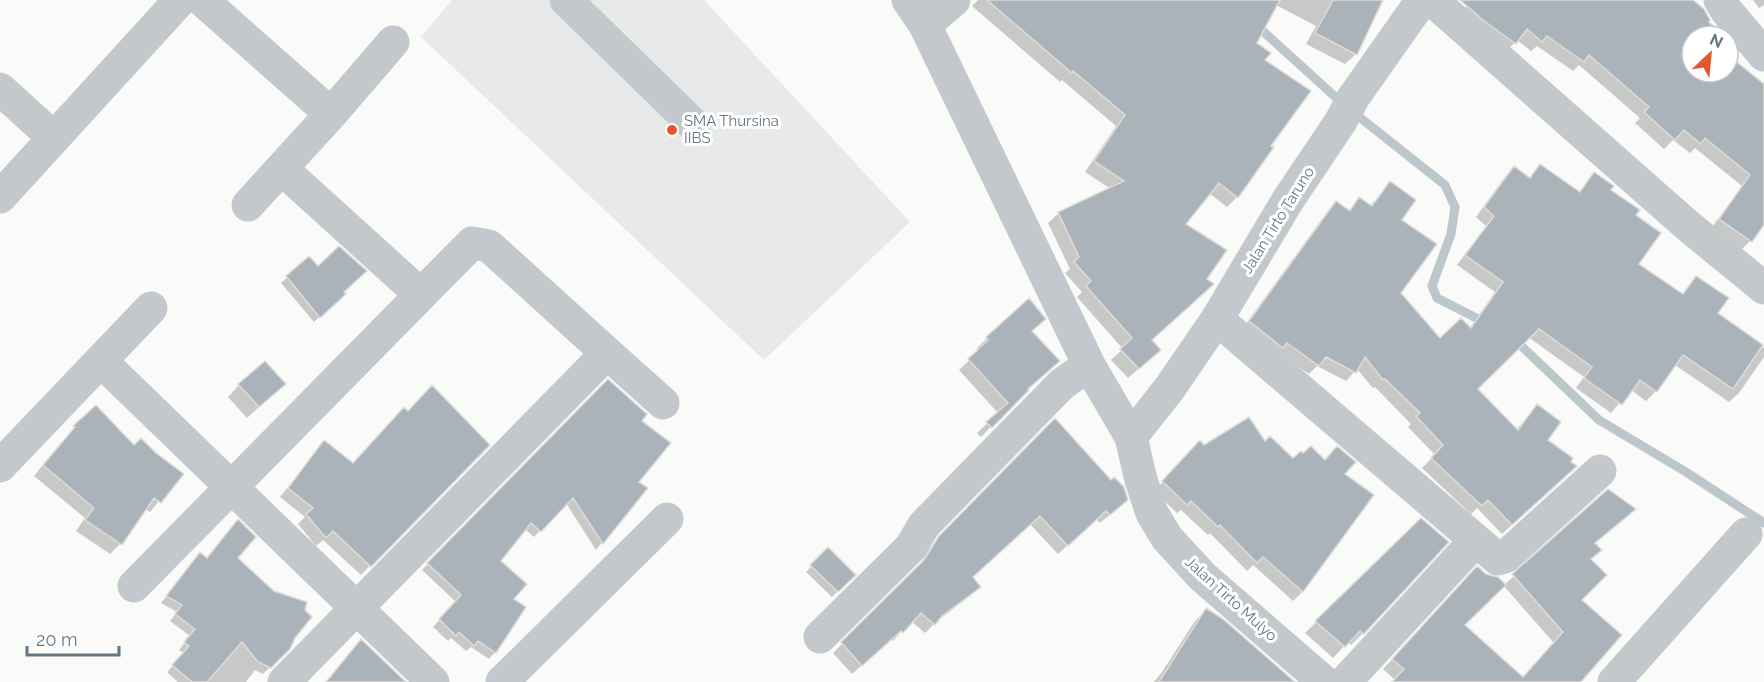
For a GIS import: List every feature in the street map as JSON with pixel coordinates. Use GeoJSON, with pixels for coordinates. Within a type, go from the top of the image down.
{"type":"FeatureCollection","features":[{"type":"Feature","properties":{"kind":"street"},"geometry":{"type":"LineString","coordinates":[[0,197],[180,0]]}},
{"type":"Feature","properties":{"kind":"street"},"geometry":{"type":"LineString","coordinates":[[202,0],[331,114]]}},
{"type":"Feature","properties":{"kind":"street"},"geometry":{"type":"LineString","coordinates":[[566,0],[694,125]]}},
{"type":"Feature","properties":{"kind":"street"},"geometry":{"type":"LineString","coordinates":[[916,12],[954,0]]}},
{"type":"Feature","properties":{"kind":"street","name":"Jalan Tirto Taruno"},"geometry":{"type":"LineString","coordinates":[[1131,437],[1169,389],[1217,319],[1288,200],[1422,0]]}},
{"type":"Feature","properties":{"kind":"street"},"geometry":{"type":"LineString","coordinates":[[1432,0],[1687,225],[1764,288]]}},
{"type":"Feature","properties":{"kind":"street"},"geometry":{"type":"LineString","coordinates":[[1720,0],[1764,55]]}},
{"type":"Feature","properties":{"kind":"street","name":"Jalan Tirto Mulyo"},"geometry":{"type":"LineString","coordinates":[[916,12],[1089,365],[1131,437],[1141,480],[1152,513],[1167,538],[1203,577],[1324,682]]}},
{"type":"Feature","properties":{"kind":"street"},"geometry":{"type":"LineString","coordinates":[[248,205],[393,42]]}},
{"type":"Feature","properties":{"kind":"street"},"geometry":{"type":"LineString","coordinates":[[0,89],[54,138]]}},
{"type":"Feature","properties":{"kind":"street"},"geometry":{"type":"LineString","coordinates":[[282,169],[420,294]]}},
{"type":"Feature","properties":{"kind":"street"},"geometry":{"type":"LineString","coordinates":[[134,586],[472,243],[489,246],[663,403]]}},
{"type":"Feature","properties":{"kind":"street"},"geometry":{"type":"LineString","coordinates":[[0,466],[151,308]]}},
{"type":"Feature","properties":{"kind":"street"},"geometry":{"type":"LineString","coordinates":[[1217,319],[1498,559],[1505,557],[1600,471]]}},
{"type":"Feature","properties":{"kind":"street"},"geometry":{"type":"LineString","coordinates":[[284,682],[607,353]]}},
{"type":"Feature","properties":{"kind":"street"},"geometry":{"type":"LineString","coordinates":[[101,361],[433,682]]}},
{"type":"Feature","properties":{"kind":"street"},"geometry":{"type":"LineString","coordinates":[[820,637],[910,547],[924,525],[1062,384],[1089,365]]}},
{"type":"Feature","properties":{"kind":"street"},"geometry":{"type":"LineString","coordinates":[[502,682],[668,519]]}},
{"type":"Feature","properties":{"kind":"street"},"geometry":{"type":"LineString","coordinates":[[1614,682],[1746,534]]}},
{"type":"Feature","properties":{"kind":"street"},"geometry":{"type":"LineString","coordinates":[[1345,682],[1475,541]]}},
{"type":"Feature","properties":{"kind":"shaded area","name":"SMA Thursina IIBS"},"geometry":{"type":"Polygon","coordinates":[[[452,0],[704,0],[910,222],[764,360],[421,37],[452,0]]]}},
{"type":"Feature","properties":{"kind":"building"},"geometry":{"type":"Polygon","coordinates":[[[987,0],[1280,0],[1257,43],[1271,53],[1265,60],[1311,91],[1271,146],[1274,147],[1238,198],[1219,183],[1186,224],[1227,250],[1207,279],[1214,284],[1152,340],[1161,350],[1139,369],[1120,349],[1132,338],[1086,286],[1091,281],[1074,262],[1079,257],[1058,212],[1124,181],[1094,161],[1125,115],[987,0]]]}},
{"type":"Feature","properties":{"kind":"building"},"geometry":{"type":"Polygon","coordinates":[[[1333,0],[1383,0],[1357,55],[1315,33],[1333,0]]]}},
{"type":"Feature","properties":{"kind":"building"},"geometry":{"type":"Polygon","coordinates":[[[1460,0],[1693,0],[1704,9],[1711,24],[1680,24],[1680,84],[1740,84],[1740,65],[1764,84],[1764,225],[1752,242],[1719,219],[1750,175],[1705,138],[1701,144],[1684,130],[1675,140],[1644,112],[1649,107],[1589,55],[1584,62],[1547,36],[1542,42],[1527,29],[1516,44],[1460,0]]]}},
{"type":"Feature","properties":{"kind":"building"},"geometry":{"type":"Polygon","coordinates":[[[1540,164],[1580,192],[1594,172],[1614,186],[1611,190],[1640,210],[1636,215],[1661,233],[1639,264],[1683,294],[1696,276],[1729,298],[1718,313],[1763,345],[1733,389],[1683,355],[1657,392],[1640,380],[1622,405],[1584,378],[1592,367],[1539,329],[1478,389],[1518,430],[1537,404],[1561,422],[1548,440],[1573,458],[1571,462],[1577,466],[1512,525],[1488,500],[1482,506],[1431,458],[1443,445],[1416,416],[1420,413],[1385,379],[1383,380],[1365,357],[1356,373],[1326,357],[1319,366],[1287,343],[1283,348],[1249,321],[1336,201],[1350,211],[1359,197],[1372,206],[1390,181],[1416,200],[1402,220],[1437,244],[1401,293],[1440,338],[1461,318],[1471,328],[1503,282],[1465,255],[1494,216],[1484,207],[1514,166],[1530,178],[1540,164]]]}},
{"type":"Feature","properties":{"kind":"building"},"geometry":{"type":"Polygon","coordinates":[[[339,246],[367,271],[320,318],[286,276],[309,256],[318,266],[339,246]]]}},
{"type":"Feature","properties":{"kind":"building"},"geometry":{"type":"Polygon","coordinates":[[[1029,298],[1046,319],[1032,331],[1060,361],[1028,389],[992,428],[986,422],[1008,403],[968,359],[988,340],[986,337],[1029,298]]]}},
{"type":"Feature","properties":{"kind":"building"},"geometry":{"type":"Polygon","coordinates":[[[265,361],[286,384],[259,407],[238,384],[265,361]]]}},
{"type":"Feature","properties":{"kind":"building"},"geometry":{"type":"Polygon","coordinates":[[[608,379],[647,414],[642,421],[671,443],[639,482],[648,488],[603,544],[573,498],[541,532],[531,523],[501,561],[527,584],[514,599],[526,607],[496,653],[478,641],[474,646],[459,632],[456,636],[439,619],[461,595],[427,563],[608,379]]]}},
{"type":"Feature","properties":{"kind":"building"},"geometry":{"type":"Polygon","coordinates":[[[432,385],[490,445],[371,567],[333,531],[326,538],[306,514],[313,508],[288,488],[324,440],[353,463],[404,407],[408,411],[432,385]]]}},
{"type":"Feature","properties":{"kind":"building"},"geometry":{"type":"Polygon","coordinates":[[[96,405],[134,445],[141,438],[156,453],[184,474],[161,503],[154,498],[122,545],[85,520],[94,508],[43,465],[75,427],[73,426],[96,405]]]}},
{"type":"Feature","properties":{"kind":"building"},"geometry":{"type":"Polygon","coordinates":[[[1249,417],[1265,441],[1270,436],[1293,458],[1311,446],[1325,460],[1337,446],[1356,462],[1345,474],[1374,495],[1303,592],[1263,557],[1257,563],[1220,525],[1218,527],[1191,501],[1187,505],[1162,481],[1200,440],[1204,445],[1249,417]]]}},
{"type":"Feature","properties":{"kind":"building"},"geometry":{"type":"Polygon","coordinates":[[[1055,418],[1111,480],[1114,477],[1124,487],[1128,500],[1110,515],[1106,511],[1068,546],[1040,516],[973,577],[981,587],[942,616],[935,625],[921,613],[903,633],[901,631],[862,666],[841,642],[924,560],[939,536],[1055,418]]]}},
{"type":"Feature","properties":{"kind":"building"},"geometry":{"type":"Polygon","coordinates":[[[1608,489],[1636,509],[1595,543],[1602,550],[1591,559],[1607,575],[1582,600],[1622,635],[1581,682],[1392,682],[1404,669],[1392,659],[1477,566],[1486,574],[1498,577],[1506,585],[1465,625],[1523,677],[1563,632],[1512,574],[1608,489]]]}},
{"type":"Feature","properties":{"kind":"building"},"geometry":{"type":"Polygon","coordinates":[[[1421,518],[1449,542],[1364,634],[1360,631],[1345,647],[1315,621],[1421,518]]]}},
{"type":"Feature","properties":{"kind":"building"},"geometry":{"type":"Polygon","coordinates":[[[238,519],[256,537],[238,558],[274,591],[307,602],[305,610],[312,617],[295,638],[290,649],[271,668],[258,662],[242,642],[207,682],[192,682],[172,665],[189,646],[184,642],[195,629],[175,614],[182,605],[166,596],[200,552],[207,558],[238,519]]]}},
{"type":"Feature","properties":{"kind":"building"},"geometry":{"type":"Polygon","coordinates":[[[828,547],[856,575],[838,592],[810,565],[828,547]]]}},
{"type":"Feature","properties":{"kind":"building"},"geometry":{"type":"Polygon","coordinates":[[[1206,608],[1223,619],[1295,682],[1159,682],[1206,608]]]}},
{"type":"Feature","properties":{"kind":"building"},"geometry":{"type":"Polygon","coordinates":[[[361,639],[406,682],[326,682],[361,639]]]}},
{"type":"Feature","properties":{"kind":"waterway"},"geometry":{"type":"LineString","coordinates":[[1255,24],[1342,103]]}},
{"type":"Feature","properties":{"kind":"waterway"},"geometry":{"type":"LineString","coordinates":[[1353,112],[1445,185],[1455,207],[1451,234],[1432,286],[1437,298],[1488,324]]}},
{"type":"Feature","properties":{"kind":"waterway"},"geometry":{"type":"LineString","coordinates":[[1513,338],[1599,420],[1686,472],[1764,523]]}},
{"type":"Feature","properties":{"kind":"place","name":"SMA Thursina IIBS"},"geometry":{"type":"Point","coordinates":[672,130]}}]}
